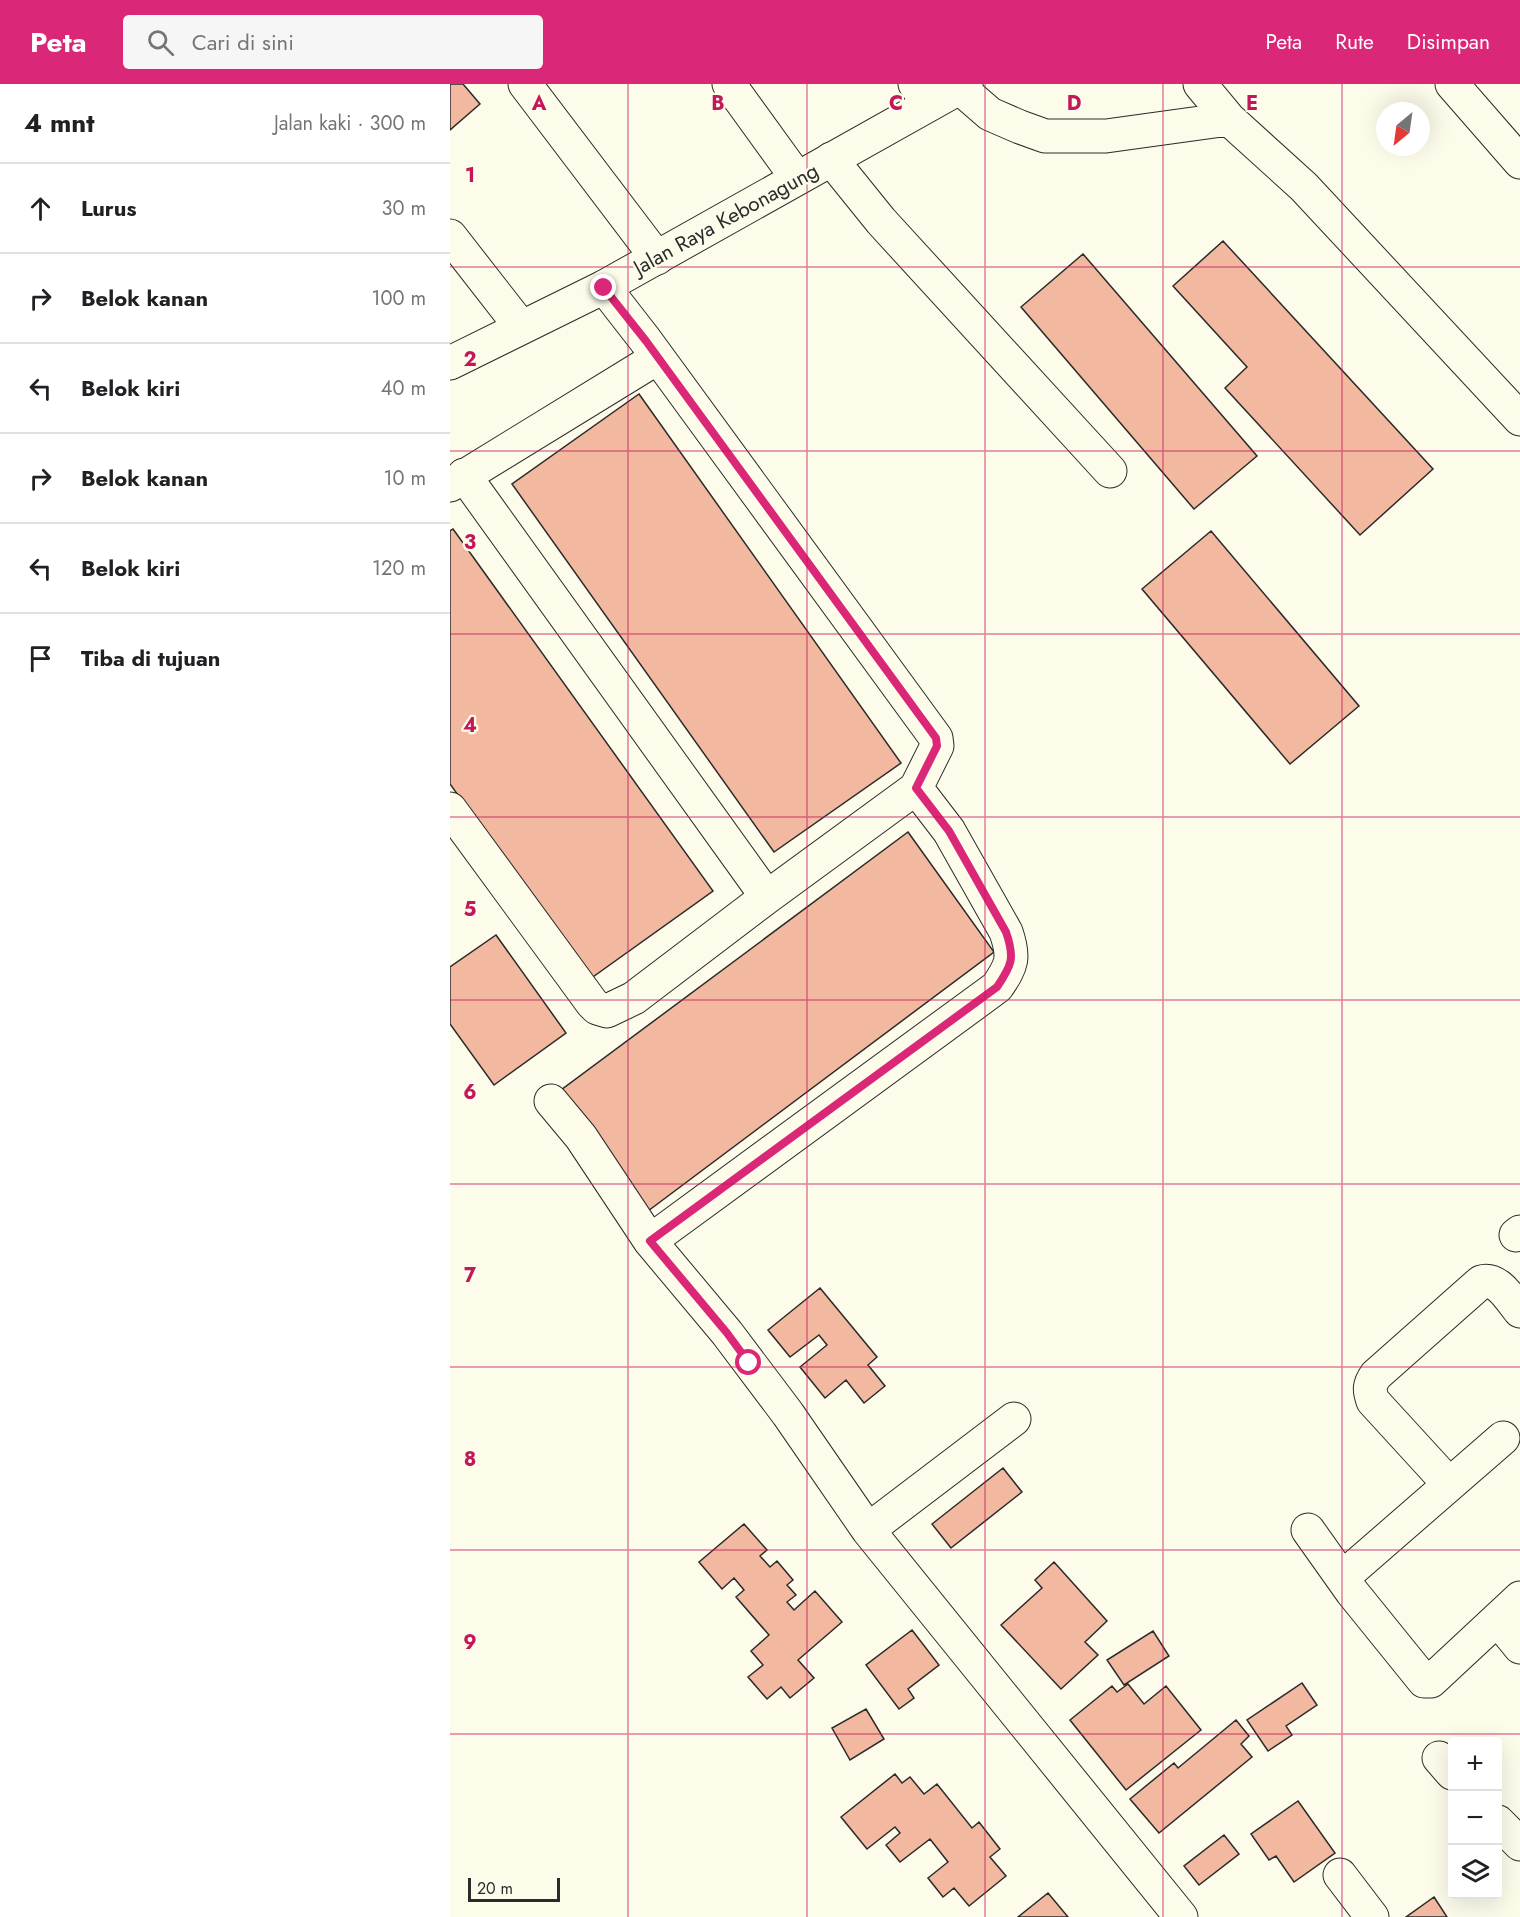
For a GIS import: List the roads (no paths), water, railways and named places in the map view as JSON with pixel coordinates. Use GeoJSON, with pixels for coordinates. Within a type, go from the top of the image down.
{"type":"FeatureCollection","features":[{"type":"Feature","properties":{"kind":"main road"},"geometry":{"type":"LineString","coordinates":[[525,84],[657,258]]}},
{"type":"Feature","properties":{"kind":"main road"},"geometry":{"type":"LineString","coordinates":[[730,84],[797,178]]}},
{"type":"Feature","properties":{"kind":"main road"},"geometry":{"type":"LineString","coordinates":[[1200,84],[1229,119],[1277,161],[1312,196],[1520,419]]}},
{"type":"Feature","properties":{"kind":"main road"},"geometry":{"type":"LineString","coordinates":[[1452,84],[1520,162]]}},
{"type":"Feature","properties":{"kind":"main road"},"geometry":{"type":"LineString","coordinates":[[963,86],[990,114],[1020,128],[1045,136],[1106,136],[1229,119]]}},
{"type":"Feature","properties":{"kind":"main road","name":"Jalan Raya Kebonagung"},"geometry":{"type":"LineString","coordinates":[[450,363],[604,288],[831,159],[922,94],[963,86]]}},
{"type":"Feature","properties":{"kind":"main road"},"geometry":{"type":"LineString","coordinates":[[831,159],[881,221],[1110,471]]}},
{"type":"Feature","properties":{"kind":"main road"},"geometry":{"type":"LineString","coordinates":[[450,236],[521,327]]}},
{"type":"Feature","properties":{"kind":"main road"},"geometry":{"type":"LineString","coordinates":[[450,809],[592,1003],[607,1011],[634,999],[767,897],[916,788],[937,746],[936,738],[604,288]]}},
{"type":"Feature","properties":{"kind":"main road"},"geometry":{"type":"LineString","coordinates":[[657,358],[457,480],[767,897]]}},
{"type":"Feature","properties":{"kind":"main road"},"geometry":{"type":"LineString","coordinates":[[650,1241],[997,987],[1010,968],[1013,950],[1006,932],[949,831],[916,788]]}},
{"type":"Feature","properties":{"kind":"main road"},"geometry":{"type":"LineString","coordinates":[[551,1101],[581,1137],[650,1241],[727,1333],[788,1414],[868,1530],[1181,1917]]}},
{"type":"Feature","properties":{"kind":"main road"},"geometry":{"type":"LineString","coordinates":[[1449,1484],[1373,1401],[1370,1390],[1371,1382],[1376,1375],[1481,1282],[1497,1284],[1520,1311]]}},
{"type":"Feature","properties":{"kind":"main road"},"geometry":{"type":"LineString","coordinates":[[868,1530],[1014,1419]]}},
{"type":"Feature","properties":{"kind":"main road"},"geometry":{"type":"LineString","coordinates":[[1342,1578],[1449,1484],[1514,1439]]}},
{"type":"Feature","properties":{"kind":"main road"},"geometry":{"type":"LineString","coordinates":[[1308,1530],[1342,1578],[1424,1682],[1431,1681],[1509,1609],[1520,1647]]}},
{"type":"Feature","properties":{"kind":"main road"},"geometry":{"type":"LineString","coordinates":[[1502,1827],[1520,1844]]}},
{"type":"Feature","properties":{"kind":"main road"},"geometry":{"type":"LineString","coordinates":[[1340,1875],[1372,1917]]}}]}
